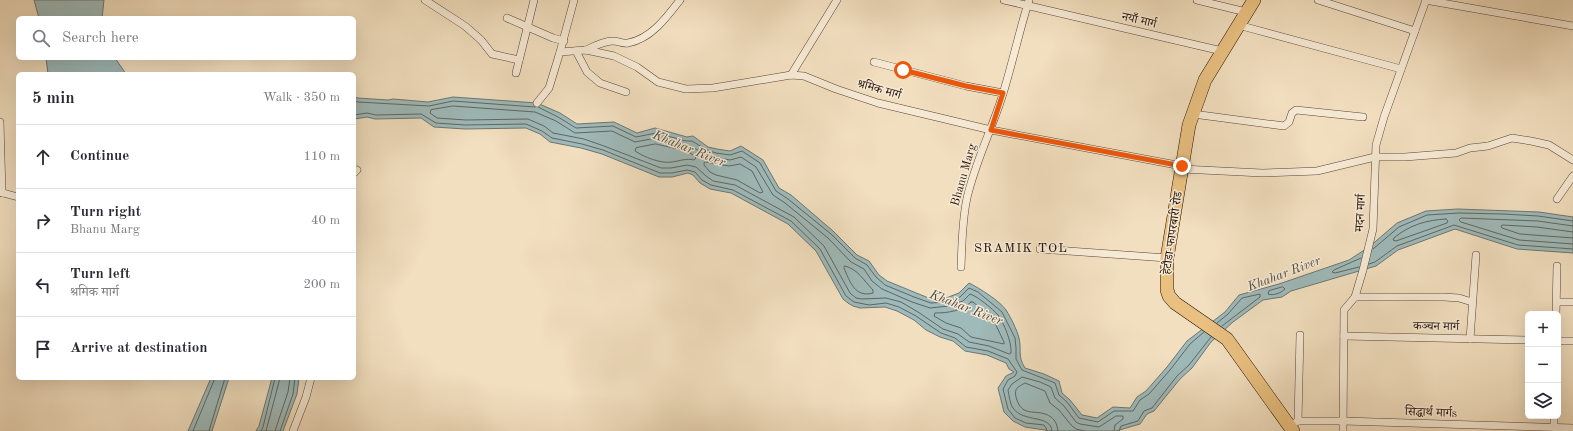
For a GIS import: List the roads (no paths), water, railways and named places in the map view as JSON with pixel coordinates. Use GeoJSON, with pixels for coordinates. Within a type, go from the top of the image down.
{"type":"FeatureCollection","features":[{"type":"Feature","properties":{"kind":"highway","name":"हेटौडा-फापरबारी रोड"},"geometry":{"type":"LineString","coordinates":[[1254,0],[1205,80],[1189,125],[1167,258],[1166,276],[1169,296],[1175,303],[1227,339],[1294,426]]}},
{"type":"Feature","properties":{"kind":"street"},"geometry":{"type":"LineString","coordinates":[[425,0],[465,26],[481,40],[492,54],[519,60]]}},
{"type":"Feature","properties":{"kind":"street"},"geometry":{"type":"LineString","coordinates":[[516,73],[534,0]]}},
{"type":"Feature","properties":{"kind":"street"},"geometry":{"type":"LineString","coordinates":[[537,103],[549,88],[564,41],[574,0]]}},
{"type":"Feature","properties":{"kind":"street"},"geometry":{"type":"LineString","coordinates":[[586,50],[611,41],[627,44],[639,39],[652,32],[663,22],[680,0]]}},
{"type":"Feature","properties":{"kind":"street"},"geometry":{"type":"LineString","coordinates":[[791,75],[837,0]]}},
{"type":"Feature","properties":{"kind":"street","name":"नयाँ मार्ग"},"geometry":{"type":"LineString","coordinates":[[1004,0],[1028,3],[1222,52]]}},
{"type":"Feature","properties":{"kind":"street"},"geometry":{"type":"LineString","coordinates":[[1197,0],[1246,12]]}},
{"type":"Feature","properties":{"kind":"street"},"geometry":{"type":"LineString","coordinates":[[1318,0],[1415,32]]}},
{"type":"Feature","properties":{"kind":"street"},"geometry":{"type":"LineString","coordinates":[[1426,0],[1573,26]]}},
{"type":"Feature","properties":{"kind":"street","name":"मदन मार्ग"},"geometry":{"type":"LineString","coordinates":[[1343,431],[1344,310],[1355,297],[1373,229],[1376,145],[1384,117],[1426,0]]}},
{"type":"Feature","properties":{"kind":"street","name":"Bhanu Marg"},"geometry":{"type":"LineString","coordinates":[[961,267],[962,225],[967,197],[980,152],[991,130],[1003,93],[1028,3]]}},
{"type":"Feature","properties":{"kind":"street"},"geometry":{"type":"LineString","coordinates":[[507,18],[564,41]]}},
{"type":"Feature","properties":{"kind":"street"},"geometry":{"type":"LineString","coordinates":[[1238,25],[1401,69]]}},
{"type":"Feature","properties":{"kind":"street","name":"श्रमिक मार्ग"},"geometry":{"type":"LineString","coordinates":[[560,52],[586,50],[614,56],[637,67],[658,82],[686,89],[713,88],[791,75],[804,76],[836,89],[878,103],[991,130],[1182,167],[1262,173],[1317,171],[1375,157],[1405,157],[1456,153],[1470,148],[1488,146],[1512,138],[1531,140],[1549,145],[1573,160]]}},
{"type":"Feature","properties":{"kind":"street"},"geometry":{"type":"LineString","coordinates":[[576,51],[587,72],[600,83],[626,92]]}},
{"type":"Feature","properties":{"kind":"street"},"geometry":{"type":"LineString","coordinates":[[874,62],[966,86],[1003,93]]}},
{"type":"Feature","properties":{"kind":"street"},"geometry":{"type":"LineString","coordinates":[[1193,114],[1284,126],[1289,122],[1292,112],[1296,110],[1363,117]]}},
{"type":"Feature","properties":{"kind":"street"},"geometry":{"type":"LineString","coordinates":[[0,122],[1,192],[16,196]]}},
{"type":"Feature","properties":{"kind":"street"},"geometry":{"type":"LineString","coordinates":[[1557,199],[1573,176]]}},
{"type":"Feature","properties":{"kind":"street"},"geometry":{"type":"LineString","coordinates":[[1040,249],[1167,258]]}},
{"type":"Feature","properties":{"kind":"street"},"geometry":{"type":"LineString","coordinates":[[1470,339],[1476,254]]}},
{"type":"Feature","properties":{"kind":"street"},"geometry":{"type":"LineString","coordinates":[[1556,311],[1557,266]]}},
{"type":"Feature","properties":{"kind":"street"},"geometry":{"type":"LineString","coordinates":[[1355,297],[1444,297],[1459,298],[1472,302]]}},
{"type":"Feature","properties":{"kind":"street"},"geometry":{"type":"LineString","coordinates":[[1556,302],[1573,302]]}},
{"type":"Feature","properties":{"kind":"street"},"geometry":{"type":"LineString","coordinates":[[1294,426],[1300,335]]}},
{"type":"Feature","properties":{"kind":"street","name":"कञ्चन मार्ग"},"geometry":{"type":"LineString","coordinates":[[1344,336],[1525,340]]}},
{"type":"Feature","properties":{"kind":"street"},"geometry":{"type":"LineString","coordinates":[[1561,341],[1573,341]]}},
{"type":"Feature","properties":{"kind":"street"},"geometry":{"type":"LineString","coordinates":[[293,431],[306,397],[310,380]]}},
{"type":"Feature","properties":{"kind":"street"},"geometry":{"type":"LineString","coordinates":[[1554,419],[1554,427]]}},
{"type":"Feature","properties":{"kind":"street","name":"सिद्धार्थ मार्गs"},"geometry":{"type":"LineString","coordinates":[[1294,426],[1343,421],[1573,428]]}},
{"type":"Feature","properties":{"kind":"water"},"geometry":{"type":"Polygon","coordinates":[[[34,0],[104,0],[102,16],[38,16],[34,0]]]}},
{"type":"Feature","properties":{"kind":"water"},"geometry":{"type":"Polygon","coordinates":[[[46,60],[116,60],[125,72],[48,72],[46,60]]]}},
{"type":"Feature","properties":{"kind":"water","name":"Khahar River"},"geometry":{"type":"Polygon","coordinates":[[[453,97],[537,103],[560,113],[577,124],[614,122],[637,133],[655,128],[687,137],[693,136],[708,147],[717,149],[730,151],[741,146],[763,160],[779,188],[791,195],[833,231],[857,255],[869,261],[879,275],[887,281],[931,299],[946,298],[959,293],[969,283],[984,291],[1003,306],[1012,320],[1019,338],[1020,356],[1025,368],[1059,381],[1062,393],[1070,400],[1082,415],[1097,418],[1113,407],[1130,408],[1137,397],[1146,391],[1187,341],[1225,312],[1239,295],[1279,284],[1349,260],[1369,247],[1397,223],[1426,211],[1458,209],[1539,212],[1573,217],[1573,253],[1517,249],[1455,229],[1398,250],[1376,266],[1291,291],[1282,297],[1263,300],[1233,322],[1211,342],[1192,368],[1180,379],[1154,411],[1147,414],[1140,424],[1116,431],[1051,431],[1025,427],[1013,421],[1004,412],[998,388],[1006,376],[1014,372],[1009,369],[1006,363],[987,355],[965,351],[953,341],[940,337],[926,330],[914,320],[897,311],[885,307],[860,308],[848,303],[843,299],[816,251],[788,224],[731,193],[710,189],[700,183],[693,175],[688,173],[672,177],[659,177],[602,154],[550,142],[540,134],[526,128],[465,129],[434,127],[421,118],[375,119],[367,117],[356,119],[356,98],[428,102],[453,97]]]}},
{"type":"Feature","properties":{"kind":"water"},"geometry":{"type":"Polygon","coordinates":[[[210,380],[228,380],[212,431],[188,431],[210,380]]]}},
{"type":"Feature","properties":{"kind":"water"},"geometry":{"type":"Polygon","coordinates":[[[271,380],[299,380],[297,394],[283,431],[256,431],[259,426],[271,380]]]}},
{"type":"Feature","properties":{"kind":"district","name":"SRAMIK TOL"},"geometry":{"type":"Point","coordinates":[1021,248]}}]}
